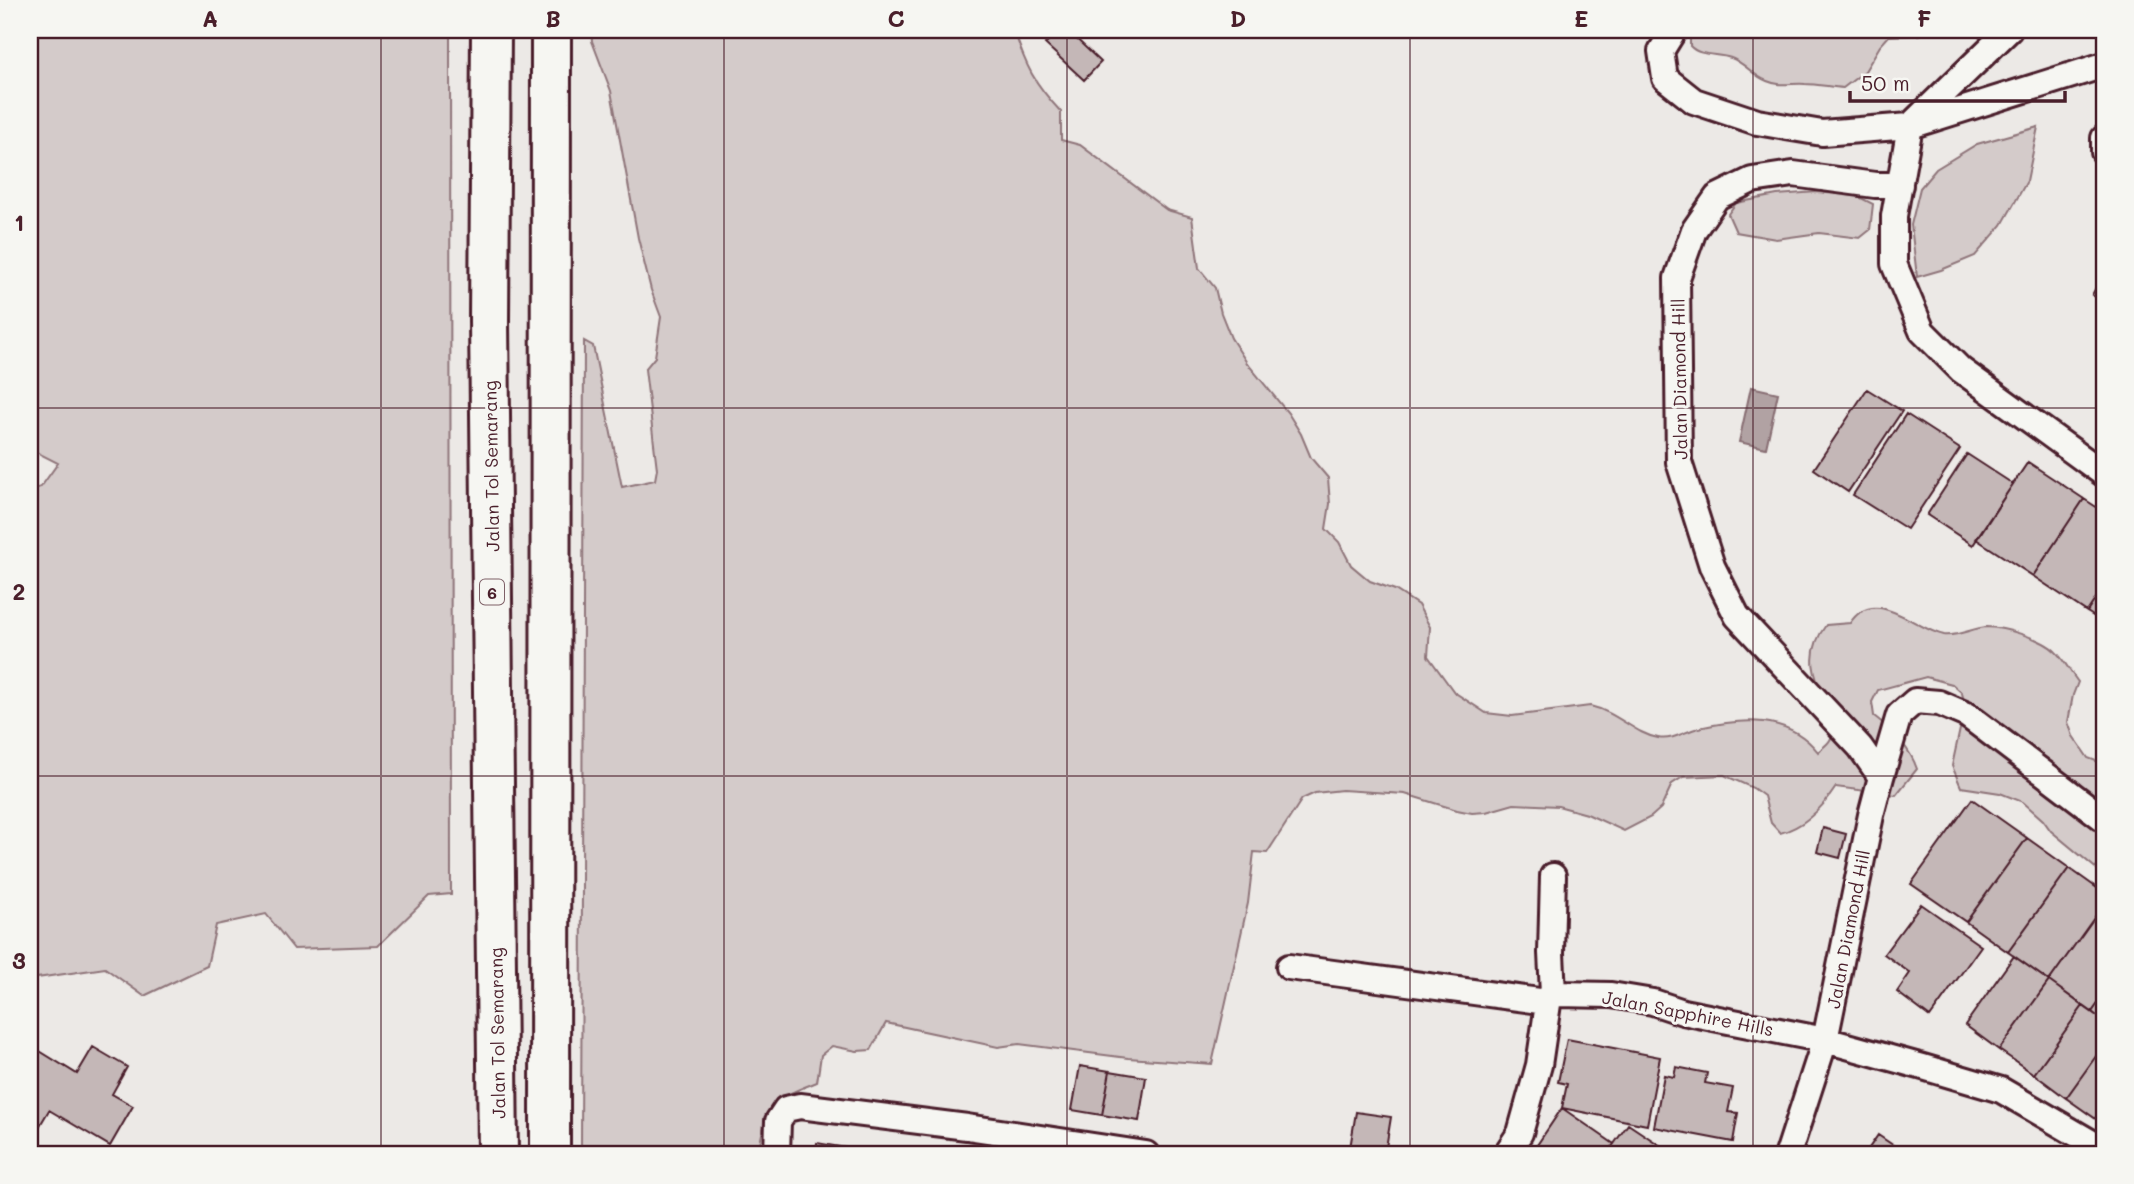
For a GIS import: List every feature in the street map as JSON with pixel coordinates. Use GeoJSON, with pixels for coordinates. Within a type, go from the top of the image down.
{"type":"FeatureCollection","features":[{"type":"Feature","properties":{"kind":"highway","name":"Jalan Tol Semarang"},"geometry":{"type":"LineString","coordinates":[[491,30],[489,321],[498,1154]]}},
{"type":"Feature","properties":{"kind":"highway"},"geometry":{"type":"LineString","coordinates":[[550,1154],[551,30]]}},
{"type":"Feature","properties":{"kind":"street"},"geometry":{"type":"LineString","coordinates":[[1674,30],[1661,51],[1665,78],[1694,101],[1757,122],[1822,133],[1910,126],[2104,65]]}},
{"type":"Feature","properties":{"kind":"street"},"geometry":{"type":"LineString","coordinates":[[2009,30],[1910,126],[1894,216],[1895,264],[1922,331],[1961,370],[2104,474]]}},
{"type":"Feature","properties":{"kind":"street"},"geometry":{"type":"LineString","coordinates":[[2104,138],[2104,152]]}},
{"type":"Feature","properties":{"kind":"street","name":"Jalan Diamond Hill"},"geometry":{"type":"LineString","coordinates":[[1881,777],[1860,747],[1737,616],[1712,566],[1679,462],[1678,278],[1694,230],[1717,197],[1752,180],[1793,174],[1875,185],[1900,185]]}},
{"type":"Feature","properties":{"kind":"street","name":"Jalan Diamond Hill"},"geometry":{"type":"LineString","coordinates":[[1788,1154],[1825,1040],[1871,815],[1899,715],[1915,701],[1938,704],[1967,715],[2104,819]]}},
{"type":"Feature","properties":{"kind":"street"},"geometry":{"type":"LineString","coordinates":[[1506,1154],[1520,1133],[1539,1065],[1550,998],[1553,876]]}},
{"type":"Feature","properties":{"kind":"street","name":"Jalan Sapphire Hills"},"geometry":{"type":"LineString","coordinates":[[1289,967],[1550,998],[1621,997],[1825,1040],[2001,1090],[2104,1150]]}},
{"type":"Feature","properties":{"kind":"street"},"geometry":{"type":"LineString","coordinates":[[777,1154],[778,1121],[786,1109],[800,1106],[967,1127],[1146,1154]]}},
{"type":"Feature","properties":{"kind":"shaded area"},"geometry":{"type":"Polygon","coordinates":[[[30,30],[450,30],[451,894],[429,896],[378,946],[294,949],[266,914],[216,925],[207,966],[144,996],[105,968],[30,979],[30,490],[41,487],[58,463],[30,449],[30,30]]]}},
{"type":"Feature","properties":{"kind":"shaded area"},"geometry":{"type":"Polygon","coordinates":[[[591,30],[1014,30],[1032,74],[1061,112],[1061,140],[1080,145],[1167,210],[1192,217],[1199,268],[1215,288],[1231,338],[1247,363],[1288,413],[1311,458],[1328,478],[1330,504],[1326,529],[1339,542],[1351,565],[1370,581],[1395,590],[1418,605],[1430,627],[1428,656],[1454,692],[1486,713],[1512,716],[1590,706],[1609,713],[1641,732],[1663,739],[1694,729],[1732,722],[1763,722],[1793,731],[1818,752],[1829,742],[1833,728],[1832,716],[1820,690],[1813,660],[1816,643],[1826,625],[1850,623],[1860,612],[1871,608],[1895,612],[1944,635],[1986,627],[2013,631],[2050,647],[2078,682],[2068,722],[2073,736],[2088,758],[2104,764],[2104,875],[2051,831],[2023,802],[2000,793],[1961,787],[1952,766],[1965,706],[1962,693],[1952,684],[1926,677],[1878,690],[1872,702],[1874,716],[1899,740],[1917,769],[1896,795],[1836,787],[1812,815],[1797,826],[1780,833],[1771,823],[1764,796],[1724,775],[1683,777],[1672,784],[1661,808],[1651,817],[1624,831],[1587,814],[1558,806],[1514,804],[1472,813],[1405,794],[1342,790],[1315,793],[1302,799],[1267,853],[1254,852],[1248,903],[1212,1064],[1128,1058],[1019,1044],[998,1047],[886,1023],[871,1050],[857,1051],[832,1046],[821,1055],[817,1082],[788,1094],[772,1106],[764,1123],[758,1154],[581,1154],[584,341],[593,346],[622,487],[655,480],[657,469],[645,369],[655,357],[661,317],[638,238],[611,91],[592,41],[591,30]]]}},
{"type":"Feature","properties":{"kind":"shaded area"},"geometry":{"type":"Polygon","coordinates":[[[1690,30],[1933,30],[1918,35],[1889,36],[1865,71],[1843,88],[1772,83],[1731,58],[1694,49],[1690,46],[1690,30]]]}},
{"type":"Feature","properties":{"kind":"shaded area"},"geometry":{"type":"Polygon","coordinates":[[[2038,127],[2027,181],[2002,225],[1975,256],[1917,277],[1911,225],[1920,188],[1936,169],[1977,144],[2038,127]]]}},
{"type":"Feature","properties":{"kind":"shaded area"},"geometry":{"type":"Polygon","coordinates":[[[1817,192],[1857,196],[1873,204],[1870,230],[1860,238],[1819,233],[1776,239],[1736,232],[1728,214],[1736,203],[1777,195],[1817,192]]]}},
{"type":"Feature","properties":{"kind":"shaded area"},"geometry":{"type":"Polygon","coordinates":[[[1751,387],[1778,393],[1766,448],[1739,442],[1751,387]]]}},
{"type":"Feature","properties":{"kind":"building"},"geometry":{"type":"Polygon","coordinates":[[[1058,30],[1067,30],[1101,62],[1084,80],[1045,44],[1058,30]]]}},
{"type":"Feature","properties":{"kind":"building"},"geometry":{"type":"Polygon","coordinates":[[[2104,273],[2104,302],[2092,295],[2104,273]]]}},
{"type":"Feature","properties":{"kind":"building"},"geometry":{"type":"Polygon","coordinates":[[[1867,389],[1902,411],[1848,492],[1814,469],[1867,389]]]}},
{"type":"Feature","properties":{"kind":"building"},"geometry":{"type":"Polygon","coordinates":[[[1906,414],[1960,449],[1907,529],[1853,495],[1906,414]]]}},
{"type":"Feature","properties":{"kind":"building"},"geometry":{"type":"Polygon","coordinates":[[[1967,454],[2013,484],[1973,545],[1927,515],[1967,454]]]}},
{"type":"Feature","properties":{"kind":"building"},"geometry":{"type":"Polygon","coordinates":[[[2028,462],[2084,499],[2033,576],[1976,539],[2028,462]]]}},
{"type":"Feature","properties":{"kind":"building"},"geometry":{"type":"Polygon","coordinates":[[[2084,499],[2104,512],[2104,586],[2087,612],[2033,576],[2084,499]]]}},
{"type":"Feature","properties":{"kind":"building"},"geometry":{"type":"Polygon","coordinates":[[[2104,586],[2104,623],[2087,612],[2104,586]]]}},
{"type":"Feature","properties":{"kind":"building"},"geometry":{"type":"Polygon","coordinates":[[[1972,799],[2027,838],[1966,922],[1911,884],[1972,799]]]}},
{"type":"Feature","properties":{"kind":"building"},"geometry":{"type":"Polygon","coordinates":[[[1823,828],[1846,834],[1840,858],[1817,852],[1823,828]]]}},
{"type":"Feature","properties":{"kind":"building"},"geometry":{"type":"Polygon","coordinates":[[[2027,838],[2069,868],[2008,952],[1966,922],[2027,838]]]}},
{"type":"Feature","properties":{"kind":"building"},"geometry":{"type":"Polygon","coordinates":[[[2069,868],[2104,893],[2104,904],[2049,981],[2008,952],[2069,868]]]}},
{"type":"Feature","properties":{"kind":"building"},"geometry":{"type":"Polygon","coordinates":[[[1921,904],[1981,946],[1930,1017],[1897,992],[1910,973],[1884,954],[1921,904]]]}},
{"type":"Feature","properties":{"kind":"building"},"geometry":{"type":"Polygon","coordinates":[[[2104,904],[2104,995],[2092,1012],[2049,981],[2104,904]]]}},
{"type":"Feature","properties":{"kind":"building"},"geometry":{"type":"Polygon","coordinates":[[[2014,956],[2049,981],[1999,1050],[1965,1025],[2014,956]]]}},
{"type":"Feature","properties":{"kind":"building"},"geometry":{"type":"Polygon","coordinates":[[[2049,981],[2083,1006],[2034,1074],[1999,1050],[2049,981]]]}},
{"type":"Feature","properties":{"kind":"building"},"geometry":{"type":"Polygon","coordinates":[[[2104,995],[2104,1021],[2092,1012],[2104,995]]]}},
{"type":"Feature","properties":{"kind":"building"},"geometry":{"type":"Polygon","coordinates":[[[2083,1006],[2104,1021],[2104,1045],[2066,1098],[2034,1074],[2083,1006]]]}},
{"type":"Feature","properties":{"kind":"building"},"geometry":{"type":"Polygon","coordinates":[[[1567,1039],[1660,1057],[1647,1125],[1562,1108],[1567,1084],[1558,1082],[1567,1039]]]}},
{"type":"Feature","properties":{"kind":"building"},"geometry":{"type":"Polygon","coordinates":[[[30,1045],[77,1074],[93,1047],[127,1067],[112,1094],[133,1106],[110,1146],[49,1110],[30,1142],[30,1045]]]}},
{"type":"Feature","properties":{"kind":"building"},"geometry":{"type":"Polygon","coordinates":[[[2104,1045],[2104,1108],[2096,1119],[2066,1098],[2104,1045]]]}},
{"type":"Feature","properties":{"kind":"building"},"geometry":{"type":"Polygon","coordinates":[[[1080,1066],[1110,1071],[1102,1115],[1072,1110],[1080,1066]]]}},
{"type":"Feature","properties":{"kind":"building"},"geometry":{"type":"Polygon","coordinates":[[[1676,1067],[1707,1073],[1705,1083],[1733,1088],[1728,1112],[1738,1113],[1733,1142],[1654,1127],[1664,1075],[1674,1077],[1676,1067]]]}},
{"type":"Feature","properties":{"kind":"building"},"geometry":{"type":"Polygon","coordinates":[[[1110,1071],[1146,1077],[1139,1121],[1102,1115],[1110,1071]]]}},
{"type":"Feature","properties":{"kind":"building"},"geometry":{"type":"Polygon","coordinates":[[[1562,1108],[1614,1144],[1607,1154],[1531,1154],[1562,1108]]]}},
{"type":"Feature","properties":{"kind":"building"},"geometry":{"type":"Polygon","coordinates":[[[1356,1112],[1391,1117],[1385,1154],[1349,1154],[1356,1112]]]}},
{"type":"Feature","properties":{"kind":"building"},"geometry":{"type":"Polygon","coordinates":[[[1628,1124],[1673,1154],[1607,1154],[1628,1124]]]}},
{"type":"Feature","properties":{"kind":"building"},"geometry":{"type":"Polygon","coordinates":[[[1878,1135],[1906,1154],[1865,1154],[1878,1135]]]}},
{"type":"Feature","properties":{"kind":"building"},"geometry":{"type":"Polygon","coordinates":[[[817,1143],[846,1148],[845,1154],[815,1154],[817,1143]]]}},
{"type":"Feature","properties":{"kind":"building"},"geometry":{"type":"Polygon","coordinates":[[[846,1148],[876,1153],[876,1154],[845,1154],[846,1148]]]}}]}
